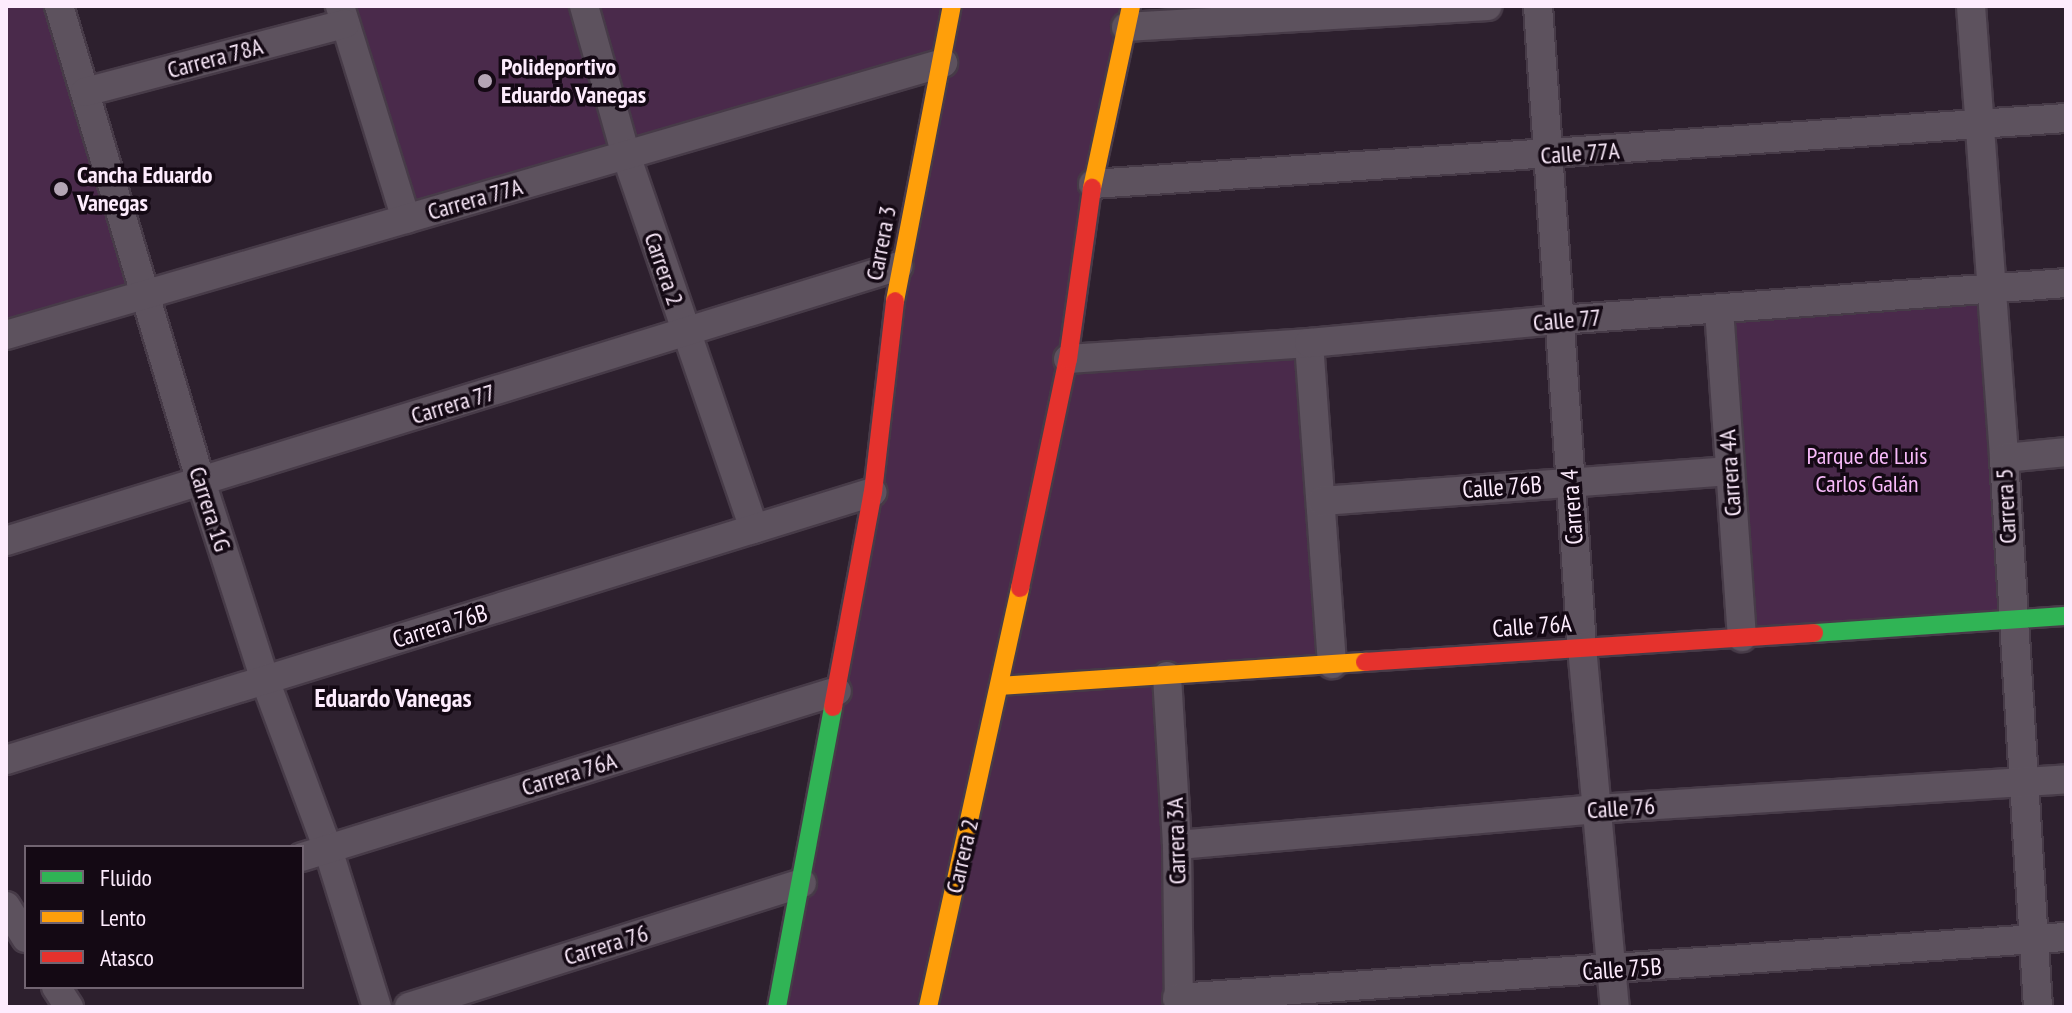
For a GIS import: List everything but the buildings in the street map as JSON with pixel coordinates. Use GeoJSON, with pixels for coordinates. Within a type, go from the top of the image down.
{"type":"FeatureCollection","features":[{"type":"Feature","properties":{"kind":"main road","name":"Carrera 3"},"geometry":{"type":"LineString","coordinates":[[873,492],[899,266],[943,63],[952,6]]}},
{"type":"Feature","properties":{"kind":"main road"},"geometry":{"type":"LineString","coordinates":[[1068,359],[1093,184],[1128,17]]}},
{"type":"Feature","properties":{"kind":"main road","name":"Carrera 2"},"geometry":{"type":"LineString","coordinates":[[928,1007],[1000,686],[1068,359]]}},
{"type":"Feature","properties":{"kind":"main road"},"geometry":{"type":"LineString","coordinates":[[777,1007],[873,492]]}},
{"type":"Feature","properties":{"kind":"main road","name":"Calle 76A"},"geometry":{"type":"LineString","coordinates":[[1000,686],[2066,616]]}},
{"type":"Feature","properties":{"kind":"street","name":"Carrera 1G"},"geometry":{"type":"LineString","coordinates":[[59,6],[315,853],[377,1007]]}},
{"type":"Feature","properties":{"kind":"street","name":"Carrera 2"},"geometry":{"type":"LineString","coordinates":[[584,6],[626,155],[754,529]]}},
{"type":"Feature","properties":{"kind":"street"},"geometry":{"type":"LineString","coordinates":[[1128,17],[1487,6]]}},
{"type":"Feature","properties":{"kind":"street","name":"Carrera 4"},"geometry":{"type":"LineString","coordinates":[[1538,6],[1582,647],[1595,809],[1614,969],[1615,1007]]}},
{"type":"Feature","properties":{"kind":"street","name":"Carrera 5"},"geometry":{"type":"LineString","coordinates":[[1971,6],[2004,458],[2038,1007]]}},
{"type":"Feature","properties":{"kind":"street","name":"Carrera 78A"},"geometry":{"type":"LineString","coordinates":[[85,92],[342,15]]}},
{"type":"Feature","properties":{"kind":"street"},"geometry":{"type":"LineString","coordinates":[[342,15],[406,219]]}},
{"type":"Feature","properties":{"kind":"street","name":"Carrera 77A"},"geometry":{"type":"LineString","coordinates":[[6,335],[943,63]]}},
{"type":"Feature","properties":{"kind":"street","name":"Calle 77A"},"geometry":{"type":"LineString","coordinates":[[1093,184],[1548,156],[2066,118]]}},
{"type":"Feature","properties":{"kind":"street","name":"Carrera 77"},"geometry":{"type":"LineString","coordinates":[[6,541],[899,266]]}},
{"type":"Feature","properties":{"kind":"street","name":"Calle 77"},"geometry":{"type":"LineString","coordinates":[[1068,359],[2066,283]]}},
{"type":"Feature","properties":{"kind":"street","name":"Carrera 4A"},"geometry":{"type":"LineString","coordinates":[[1719,309],[1742,637]]}},
{"type":"Feature","properties":{"kind":"street"},"geometry":{"type":"LineString","coordinates":[[1309,343],[1332,664]]}},
{"type":"Feature","properties":{"kind":"street"},"geometry":{"type":"LineString","coordinates":[[2004,458],[2066,452]]}},
{"type":"Feature","properties":{"kind":"street","name":"Calle 76B"},"geometry":{"type":"LineString","coordinates":[[1322,501],[1730,471]]}},
{"type":"Feature","properties":{"kind":"street","name":"Carrera 76B"},"geometry":{"type":"LineString","coordinates":[[6,760],[873,492]]}},
{"type":"Feature","properties":{"kind":"street","name":"Carrera 3A"},"geometry":{"type":"LineString","coordinates":[[1167,676],[1177,845],[1178,1002]]}},
{"type":"Feature","properties":{"kind":"street","name":"Carrera 76A"},"geometry":{"type":"LineString","coordinates":[[315,853],[837,691]]}},
{"type":"Feature","properties":{"kind":"street","name":"Calle 76"},"geometry":{"type":"LineString","coordinates":[[1177,845],[1595,809],[2066,779]]}},
{"type":"Feature","properties":{"kind":"street","name":"Carrera 76"},"geometry":{"type":"LineString","coordinates":[[409,1007],[802,883]]}},
{"type":"Feature","properties":{"kind":"street"},"geometry":{"type":"LineString","coordinates":[[6,906],[24,937]]}},
{"type":"Feature","properties":{"kind":"street","name":"Calle 75B"},"geometry":{"type":"LineString","coordinates":[[1178,1002],[2066,937]]}},
{"type":"Feature","properties":{"kind":"street"},"geometry":{"type":"LineString","coordinates":[[57,989],[69,1007]]}},
{"type":"Feature","properties":{"kind":"green space","name":"Cancha Eduardo Vanegas"},"geometry":{"type":"Polygon","coordinates":[[[6,6],[59,6],[148,287],[6,329],[6,6]]]}},
{"type":"Feature","properties":{"kind":"green space"},"geometry":{"type":"Polygon","coordinates":[[[342,6],[1131,6],[1068,358],[1309,343],[1332,664],[1167,676],[1183,1007],[777,1007],[943,64],[406,219],[342,6]]]}},
{"type":"Feature","properties":{"kind":"green space","name":"Parque de Luis Carlos Galán"},"geometry":{"type":"Polygon","coordinates":[[[1992,288],[2015,620],[1742,639],[1719,307],[1992,288]]]}},
{"type":"Feature","properties":{"kind":"traffic: fast"},"geometry":{"type":"LineString","coordinates":[[1814,633],[2066,616]]}},
{"type":"Feature","properties":{"kind":"traffic: fast"},"geometry":{"type":"LineString","coordinates":[[777,1007],[833,707]]}},
{"type":"Feature","properties":{"kind":"traffic: slow"},"geometry":{"type":"LineString","coordinates":[[895,301],[952,6]]}},
{"type":"Feature","properties":{"kind":"traffic: slow"},"geometry":{"type":"LineString","coordinates":[[1092,188],[1131,6]]}},
{"type":"Feature","properties":{"kind":"traffic: slow"},"geometry":{"type":"LineString","coordinates":[[928,1007],[1020,588]]}},
{"type":"Feature","properties":{"kind":"traffic: slow"},"geometry":{"type":"LineString","coordinates":[[1000,686],[1365,662]]}},
{"type":"Feature","properties":{"kind":"traffic: jam"},"geometry":{"type":"LineString","coordinates":[[1020,588],[1068,359],[1092,188]]}},
{"type":"Feature","properties":{"kind":"traffic: jam"},"geometry":{"type":"LineString","coordinates":[[833,707],[873,492],[895,301]]}},
{"type":"Feature","properties":{"kind":"traffic: jam"},"geometry":{"type":"LineString","coordinates":[[1365,662],[1814,633]]}},
{"type":"Feature","properties":{"kind":"place","name":"Polideportivo Eduardo Vanegas"},"geometry":{"type":"Point","coordinates":[485,81]}},
{"type":"Feature","properties":{"kind":"place","name":"Cancha Eduardo Vanegas"},"geometry":{"type":"Point","coordinates":[61,189]}},
{"type":"Feature","properties":{"kind":"district","name":"Eduardo Vanegas"},"geometry":{"type":"Point","coordinates":[393,698]}}]}
